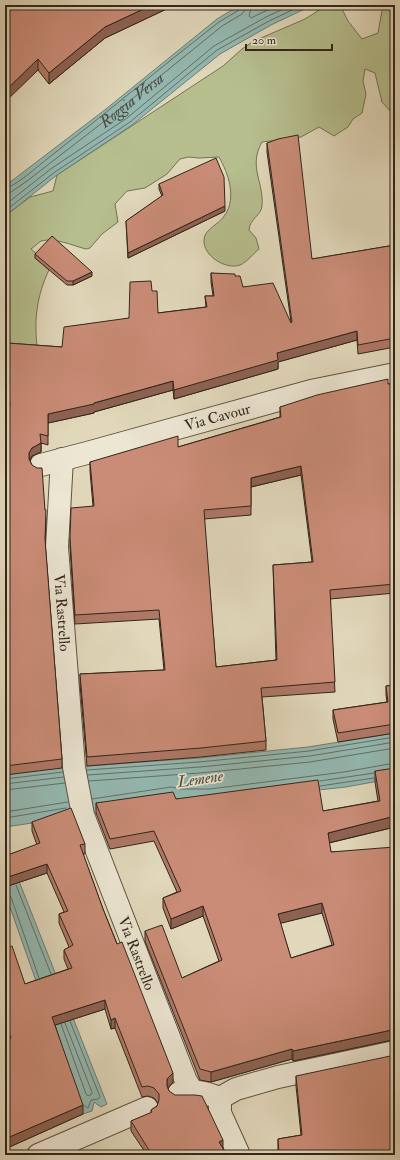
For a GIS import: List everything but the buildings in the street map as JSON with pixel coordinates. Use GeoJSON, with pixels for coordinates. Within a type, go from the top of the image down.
{"type":"FeatureCollection","features":[{"type":"Feature","properties":{"kind":"street","name":"Via Cavour"},"geometry":{"type":"LineString","coordinates":[[41,465],[310,391],[395,374]]}},
{"type":"Feature","properties":{"kind":"street","name":"Via Rastrello"},"geometry":{"type":"LineString","coordinates":[[62,459],[58,547],[74,767],[83,815],[186,1082],[186,1092],[202,1091],[220,1098]]}},
{"type":"Feature","properties":{"kind":"street"},"geometry":{"type":"LineString","coordinates":[[239,1155],[220,1113],[220,1098],[236,1089],[271,1079],[395,1052]]}},
{"type":"Feature","properties":{"kind":"street"},"geometry":{"type":"LineString","coordinates":[[38,1155],[147,1108]]}},
{"type":"Feature","properties":{"kind":"green space"},"geometry":{"type":"Polygon","coordinates":[[[327,5],[340,5],[348,21],[362,39],[378,33],[383,5],[395,5],[395,142],[393,141],[391,112],[382,102],[375,73],[365,69],[363,81],[366,94],[362,113],[353,119],[348,127],[334,136],[319,127],[301,137],[262,142],[256,159],[256,167],[261,189],[262,206],[260,212],[251,223],[249,230],[256,238],[259,249],[243,264],[234,266],[222,264],[211,256],[205,246],[205,236],[209,230],[223,218],[229,208],[231,193],[230,185],[219,157],[188,157],[180,159],[167,174],[145,188],[127,191],[115,204],[118,222],[102,234],[90,248],[86,249],[52,240],[41,241],[31,249],[37,254],[35,258],[49,270],[37,307],[37,346],[7,352],[7,384],[10,413],[5,446],[5,216],[30,197],[53,191],[57,175],[223,66],[242,49],[254,41],[305,19],[327,5]]]}},
{"type":"Feature","properties":{"kind":"water","name":"Roggia Versa"},"geometry":{"type":"Polygon","coordinates":[[[240,5],[313,5],[271,25],[220,54],[132,125],[57,175],[5,216],[5,186],[106,109],[217,19],[240,5]]]}},
{"type":"Feature","properties":{"kind":"water","name":"Lemene"},"geometry":{"type":"Polygon","coordinates":[[[395,733],[395,778],[346,787],[100,813],[5,827],[5,775],[45,769],[199,758],[308,747],[395,733]]]}},
{"type":"Feature","properties":{"kind":"water"},"geometry":{"type":"Polygon","coordinates":[[[5,841],[11,861],[107,1104],[101,1107],[94,1102],[92,1111],[83,1114],[5,893],[5,841]]]}}]}
